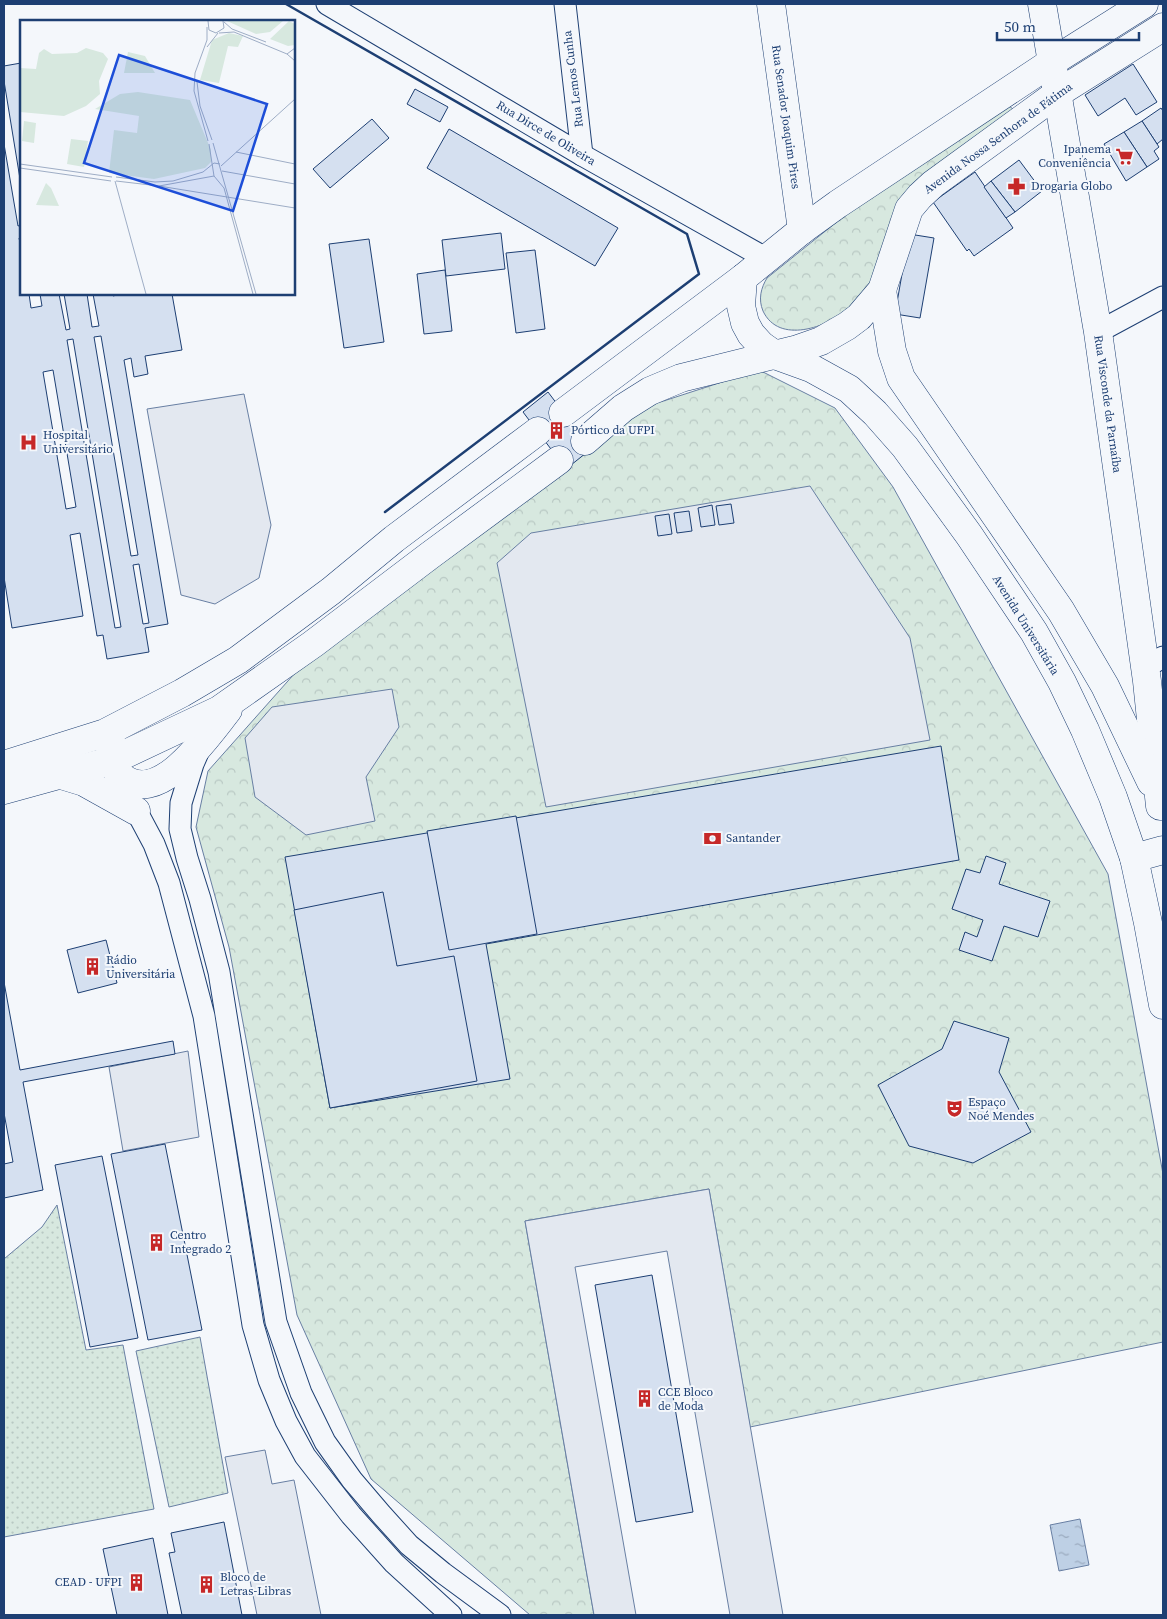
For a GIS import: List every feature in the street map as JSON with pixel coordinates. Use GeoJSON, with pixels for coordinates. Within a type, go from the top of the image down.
{"type":"FeatureCollection","features":[{"type":"Feature","properties":{"kind":"main road","name":"Rua Senador Joaquim Pires"},"geometry":{"type":"LineString","coordinates":[[771,4],[802,230]]}},
{"type":"Feature","properties":{"kind":"main road","name":"Rua Visconde da Parnaíba"},"geometry":{"type":"LineString","coordinates":[[1042,4],[1154,662],[1162,812]]}},
{"type":"Feature","properties":{"kind":"main road"},"geometry":{"type":"LineString","coordinates":[[563,412],[744,278],[802,230],[838,204],[1052,62],[1144,4]]}},
{"type":"Feature","properties":{"kind":"main road","name":"Avenida Nossa Senhora de Fátima"},"geometry":{"type":"LineString","coordinates":[[882,290],[909,209],[920,196],[941,178],[1058,93],[1163,27]]}},
{"type":"Feature","properties":{"kind":"main road","name":"Avenida Universitária"},"geometry":{"type":"LineString","coordinates":[[744,278],[741,306],[745,323],[751,334],[761,345],[776,354],[811,368],[849,389],[875,413],[905,447],[969,535],[1034,632],[1062,682],[1085,730],[1134,858],[1163,1004]]}},
{"type":"Feature","properties":{"kind":"main road"},"geometry":{"type":"LineString","coordinates":[[585,441],[623,408],[650,391],[681,378],[798,350],[821,341],[848,326],[859,317],[882,290]]}},
{"type":"Feature","properties":{"kind":"main road"},"geometry":{"type":"LineString","coordinates":[[882,290],[892,351],[901,378],[1061,611],[1105,686],[1141,760],[1162,812]]}},
{"type":"Feature","properties":{"kind":"main road"},"geometry":{"type":"LineString","coordinates":[[4,765],[105,733],[182,693],[238,660],[331,591],[394,539],[538,431]]}},
{"type":"Feature","properties":{"kind":"main road"},"geometry":{"type":"LineString","coordinates":[[4,790],[61,775],[116,767],[219,710],[313,644],[559,460]]}},
{"type":"Feature","properties":{"kind":"main road"},"geometry":{"type":"LineString","coordinates":[[484,471],[504,501]]}},
{"type":"Feature","properties":{"kind":"main road"},"geometry":{"type":"LineString","coordinates":[[969,535],[997,518]]}},
{"type":"Feature","properties":{"kind":"main road"},"geometry":{"type":"LineString","coordinates":[[120,725],[111,738],[110,753],[116,767],[126,780],[140,784],[151,784],[173,772],[242,694]]}},
{"type":"Feature","properties":{"kind":"main road"},"geometry":{"type":"LineString","coordinates":[[61,775],[84,782],[136,811]]}},
{"type":"Feature","properties":{"kind":"main road"},"geometry":{"type":"LineString","coordinates":[[1134,858],[1163,850]]}},
{"type":"Feature","properties":{"kind":"street","name":"Rua Dirce de Oliveira"},"geometry":{"type":"LineString","coordinates":[[327,4],[358,13],[582,154],[767,259]]}},
{"type":"Feature","properties":{"kind":"street","name":"Rua Lemos Cunha"},"geometry":{"type":"LineString","coordinates":[[564,4],[582,154]]}},
{"type":"Feature","properties":{"kind":"street"},"geometry":{"type":"LineString","coordinates":[[1098,332],[1163,297]]}},
{"type":"Feature","properties":{"kind":"street"},"geometry":{"type":"LineString","coordinates":[[204,739],[193,764],[181,803],[180,829],[219,972],[279,1331],[301,1393],[325,1442],[352,1480],[409,1545],[500,1615]]}},
{"type":"Feature","properties":{"kind":"street"},"geometry":{"type":"LineString","coordinates":[[116,767],[136,811],[154,844],[169,883],[204,1016],[253,1325],[269,1380],[286,1421],[305,1456],[352,1515],[394,1563],[451,1615]]}},
{"type":"Feature","properties":{"kind":"green space"},"geometry":{"type":"Polygon","coordinates":[[[1008,105],[1014,110],[934,173],[926,182],[894,247],[878,275],[860,300],[840,316],[817,327],[791,330],[780,328],[770,321],[763,311],[760,298],[767,278],[869,196],[1008,105]]]}},
{"type":"Feature","properties":{"kind":"green space"},"geometry":{"type":"Polygon","coordinates":[[[759,370],[835,408],[893,487],[1108,874],[1163,1174],[1163,1342],[750,1427],[709,1189],[525,1221],[594,1615],[530,1615],[371,1479],[297,1315],[229,947],[196,827],[208,771],[319,646],[642,408],[759,370]]]}},
{"type":"Feature","properties":{"kind":"green space"},"geometry":{"type":"Polygon","coordinates":[[[57,1205],[86,1350],[123,1345],[154,1509],[4,1537],[4,1259],[42,1227],[57,1205]]]}},
{"type":"Feature","properties":{"kind":"green space"},"geometry":{"type":"Polygon","coordinates":[[[200,1337],[228,1493],[169,1507],[136,1351],[200,1337]]]}},
{"type":"Feature","properties":{"kind":"shaded area"},"geometry":{"type":"Polygon","coordinates":[[[244,394],[271,525],[259,578],[215,604],[181,595],[147,409],[244,394]]]}},
{"type":"Feature","properties":{"kind":"shaded area"},"geometry":{"type":"Polygon","coordinates":[[[810,486],[910,638],[930,740],[546,807],[497,563],[531,533],[810,486]]]}},
{"type":"Feature","properties":{"kind":"shaded area"},"geometry":{"type":"Polygon","coordinates":[[[392,689],[399,727],[366,777],[375,821],[306,835],[255,797],[245,738],[272,707],[392,689]]]}},
{"type":"Feature","properties":{"kind":"shaded area"},"geometry":{"type":"Polygon","coordinates":[[[188,1051],[199,1137],[123,1151],[109,1067],[188,1051]]]}},
{"type":"Feature","properties":{"kind":"shaded area"},"geometry":{"type":"Polygon","coordinates":[[[709,1189],[783,1615],[730,1615],[667,1251],[575,1267],[636,1615],[594,1615],[525,1221],[709,1189]]]}},
{"type":"Feature","properties":{"kind":"shaded area"},"geometry":{"type":"Polygon","coordinates":[[[265,1450],[272,1484],[294,1480],[321,1615],[257,1615],[225,1457],[265,1450]]]}},
{"type":"Feature","properties":{"kind":"water"},"geometry":{"type":"Polygon","coordinates":[[[1080,1519],[1089,1565],[1059,1571],[1050,1525],[1080,1519]]]}},
{"type":"Feature","properties":{"kind":"building"},"geometry":{"type":"Polygon","coordinates":[[[20,63],[20,179],[4,81],[4,66],[20,63]]]}},
{"type":"Feature","properties":{"kind":"building"},"geometry":{"type":"Polygon","coordinates":[[[1133,64],[1157,102],[1136,115],[1125,98],[1098,116],[1085,95],[1133,64]]]}},
{"type":"Feature","properties":{"kind":"building"},"geometry":{"type":"Polygon","coordinates":[[[415,89],[448,107],[440,122],[407,104],[415,89]]]}},
{"type":"Feature","properties":{"kind":"building"},"geometry":{"type":"Polygon","coordinates":[[[1161,108],[1163,111],[1163,139],[1157,144],[1142,121],[1161,108]]]}},
{"type":"Feature","properties":{"kind":"building"},"geometry":{"type":"Polygon","coordinates":[[[372,119],[389,138],[330,188],[313,169],[372,119]]]}},
{"type":"Feature","properties":{"kind":"building"},"geometry":{"type":"Polygon","coordinates":[[[1142,121],[1159,147],[1154,151],[1159,159],[1147,167],[1124,132],[1142,121]]]}},
{"type":"Feature","properties":{"kind":"building"},"geometry":{"type":"Polygon","coordinates":[[[449,129],[618,228],[595,266],[427,168],[449,129]]]}},
{"type":"Feature","properties":{"kind":"building","name":"Ipanema Conveniência"},"geometry":{"type":"Polygon","coordinates":[[[1124,132],[1147,167],[1126,181],[1104,144],[1124,132]]]}},
{"type":"Feature","properties":{"kind":"building","name":"Hospital Universitário"},"geometry":{"type":"Polygon","coordinates":[[[4,144],[18,226],[20,225],[20,295],[29,295],[31,308],[42,306],[40,295],[59,295],[66,330],[70,329],[64,295],[87,295],[92,327],[99,326],[93,295],[172,295],[182,350],[145,356],[148,374],[134,377],[131,358],[124,360],[168,624],[145,628],[149,652],[107,659],[103,635],[97,636],[80,533],[70,535],[83,616],[12,628],[4,577],[4,144]],[[101,336],[94,337],[131,556],[138,555],[101,336]],[[73,339],[67,340],[115,628],[121,627],[73,339]],[[53,370],[43,372],[66,509],[76,507],[53,370]],[[139,564],[133,565],[143,624],[149,623],[139,564]]]}},
{"type":"Feature","properties":{"kind":"building","name":"Drogaria Globo"},"geometry":{"type":"Polygon","coordinates":[[[1019,160],[1042,191],[1015,212],[991,181],[1019,160]]]}},
{"type":"Feature","properties":{"kind":"building"},"geometry":{"type":"Polygon","coordinates":[[[975,172],[1013,228],[974,256],[969,249],[967,251],[933,202],[975,172]]]}},
{"type":"Feature","properties":{"kind":"building"},"geometry":{"type":"Polygon","coordinates":[[[991,181],[1015,212],[1006,218],[984,187],[991,181]]]}},
{"type":"Feature","properties":{"kind":"building"},"geometry":{"type":"Polygon","coordinates":[[[501,233],[505,269],[446,276],[442,240],[501,233]]]}},
{"type":"Feature","properties":{"kind":"building"},"geometry":{"type":"Polygon","coordinates":[[[909,234],[934,238],[920,318],[895,314],[909,234]]]}},
{"type":"Feature","properties":{"kind":"building"},"geometry":{"type":"Polygon","coordinates":[[[369,239],[384,342],[344,348],[329,244],[369,239]]]}},
{"type":"Feature","properties":{"kind":"building"},"geometry":{"type":"Polygon","coordinates":[[[535,250],[545,329],[516,333],[506,253],[535,250]]]}},
{"type":"Feature","properties":{"kind":"building"},"geometry":{"type":"Polygon","coordinates":[[[445,270],[452,331],[424,334],[417,274],[445,270]]]}},
{"type":"Feature","properties":{"kind":"building","name":"Pórtico da UFPI"},"geometry":{"type":"Polygon","coordinates":[[[548,392],[591,449],[566,469],[523,412],[548,392]]]}},
{"type":"Feature","properties":{"kind":"building"},"geometry":{"type":"Polygon","coordinates":[[[731,504],[734,523],[719,525],[716,506],[731,504]]]}},
{"type":"Feature","properties":{"kind":"building"},"geometry":{"type":"Polygon","coordinates":[[[712,505],[715,525],[701,527],[698,508],[712,505]]]}},
{"type":"Feature","properties":{"kind":"building"},"geometry":{"type":"Polygon","coordinates":[[[689,511],[692,531],[677,533],[674,513],[689,511]]]}},
{"type":"Feature","properties":{"kind":"building"},"geometry":{"type":"Polygon","coordinates":[[[669,514],[672,534],[658,536],[655,516],[669,514]]]}},
{"type":"Feature","properties":{"kind":"building"},"geometry":{"type":"Polygon","coordinates":[[[941,746],[959,860],[486,944],[510,1079],[330,1108],[285,857],[941,746]]]}},
{"type":"Feature","properties":{"kind":"building"},"geometry":{"type":"Polygon","coordinates":[[[516,816],[537,934],[449,950],[427,831],[516,816]]]}},
{"type":"Feature","properties":{"kind":"building"},"geometry":{"type":"Polygon","coordinates":[[[986,856],[1006,863],[999,884],[1050,901],[1038,937],[1004,926],[992,961],[959,950],[965,932],[977,937],[983,920],[952,909],[966,869],[980,873],[986,856]]]}},
{"type":"Feature","properties":{"kind":"building"},"geometry":{"type":"Polygon","coordinates":[[[383,892],[397,966],[454,956],[477,1081],[330,1108],[294,910],[383,892]]]}},
{"type":"Feature","properties":{"kind":"building","name":"Rádio Universitária"},"geometry":{"type":"Polygon","coordinates":[[[106,940],[117,983],[78,993],[67,950],[106,940]]]}},
{"type":"Feature","properties":{"kind":"building"},"geometry":{"type":"Polygon","coordinates":[[[4,982],[20,1070],[173,1041],[175,1054],[23,1082],[43,1190],[4,1198],[4,1164],[13,1162],[4,1113],[4,982]]]}},
{"type":"Feature","properties":{"kind":"building","name":"Espaço Noé Mendes"},"geometry":{"type":"Polygon","coordinates":[[[954,1021],[1009,1038],[999,1072],[1031,1132],[973,1163],[909,1146],[878,1085],[942,1049],[954,1021]]]}},
{"type":"Feature","properties":{"kind":"building","name":"Centro Integrado 2"},"geometry":{"type":"Polygon","coordinates":[[[165,1144],[202,1330],[148,1340],[111,1154],[165,1144]]]}},
{"type":"Feature","properties":{"kind":"building"},"geometry":{"type":"Polygon","coordinates":[[[102,1156],[138,1338],[90,1347],[55,1165],[102,1156]]]}},
{"type":"Feature","properties":{"kind":"building","name":"CCE Bloco de Moda"},"geometry":{"type":"Polygon","coordinates":[[[652,1275],[693,1512],[636,1522],[595,1285],[652,1275]]]}},
{"type":"Feature","properties":{"kind":"building","name":"Bloco de Letras-Libras"},"geometry":{"type":"Polygon","coordinates":[[[224,1522],[242,1615],[182,1615],[169,1553],[175,1552],[171,1533],[224,1522]]]}},
{"type":"Feature","properties":{"kind":"building","name":"CEAD - UFPI"},"geometry":{"type":"Polygon","coordinates":[[[153,1538],[168,1615],[117,1615],[103,1549],[153,1538]]]}},
{"type":"Feature","properties":{"kind":"wall"},"geometry":{"type":"LineString","coordinates":[[286,4],[687,234],[699,274],[385,512]]}},
{"type":"Feature","properties":{"kind":"place","name":"Ipanema Conveniência"},"geometry":{"type":"Point","coordinates":[1125,156]}},
{"type":"Feature","properties":{"kind":"place","name":"Drogaria Globo"},"geometry":{"type":"Point","coordinates":[1017,186]}},
{"type":"Feature","properties":{"kind":"place","name":"Pórtico da UFPI"},"geometry":{"type":"Point","coordinates":[557,430]}},
{"type":"Feature","properties":{"kind":"place","name":"Hospital Universitário"},"geometry":{"type":"Point","coordinates":[29,442]}},
{"type":"Feature","properties":{"kind":"place","name":"Santander"},"geometry":{"type":"Point","coordinates":[712,838]}},
{"type":"Feature","properties":{"kind":"place","name":"Rádio Universitária"},"geometry":{"type":"Point","coordinates":[92,967]}},
{"type":"Feature","properties":{"kind":"place","name":"Espaço Noé Mendes"},"geometry":{"type":"Point","coordinates":[954,1109]}},
{"type":"Feature","properties":{"kind":"place","name":"Centro Integrado 2"},"geometry":{"type":"Point","coordinates":[156,1242]}},
{"type":"Feature","properties":{"kind":"place","name":"CCE Bloco de Moda"},"geometry":{"type":"Point","coordinates":[644,1399]}},
{"type":"Feature","properties":{"kind":"place","name":"CEAD - UFPI"},"geometry":{"type":"Point","coordinates":[136,1582]}},
{"type":"Feature","properties":{"kind":"place","name":"Bloco de Letras-Libras"},"geometry":{"type":"Point","coordinates":[206,1584]}}]}
